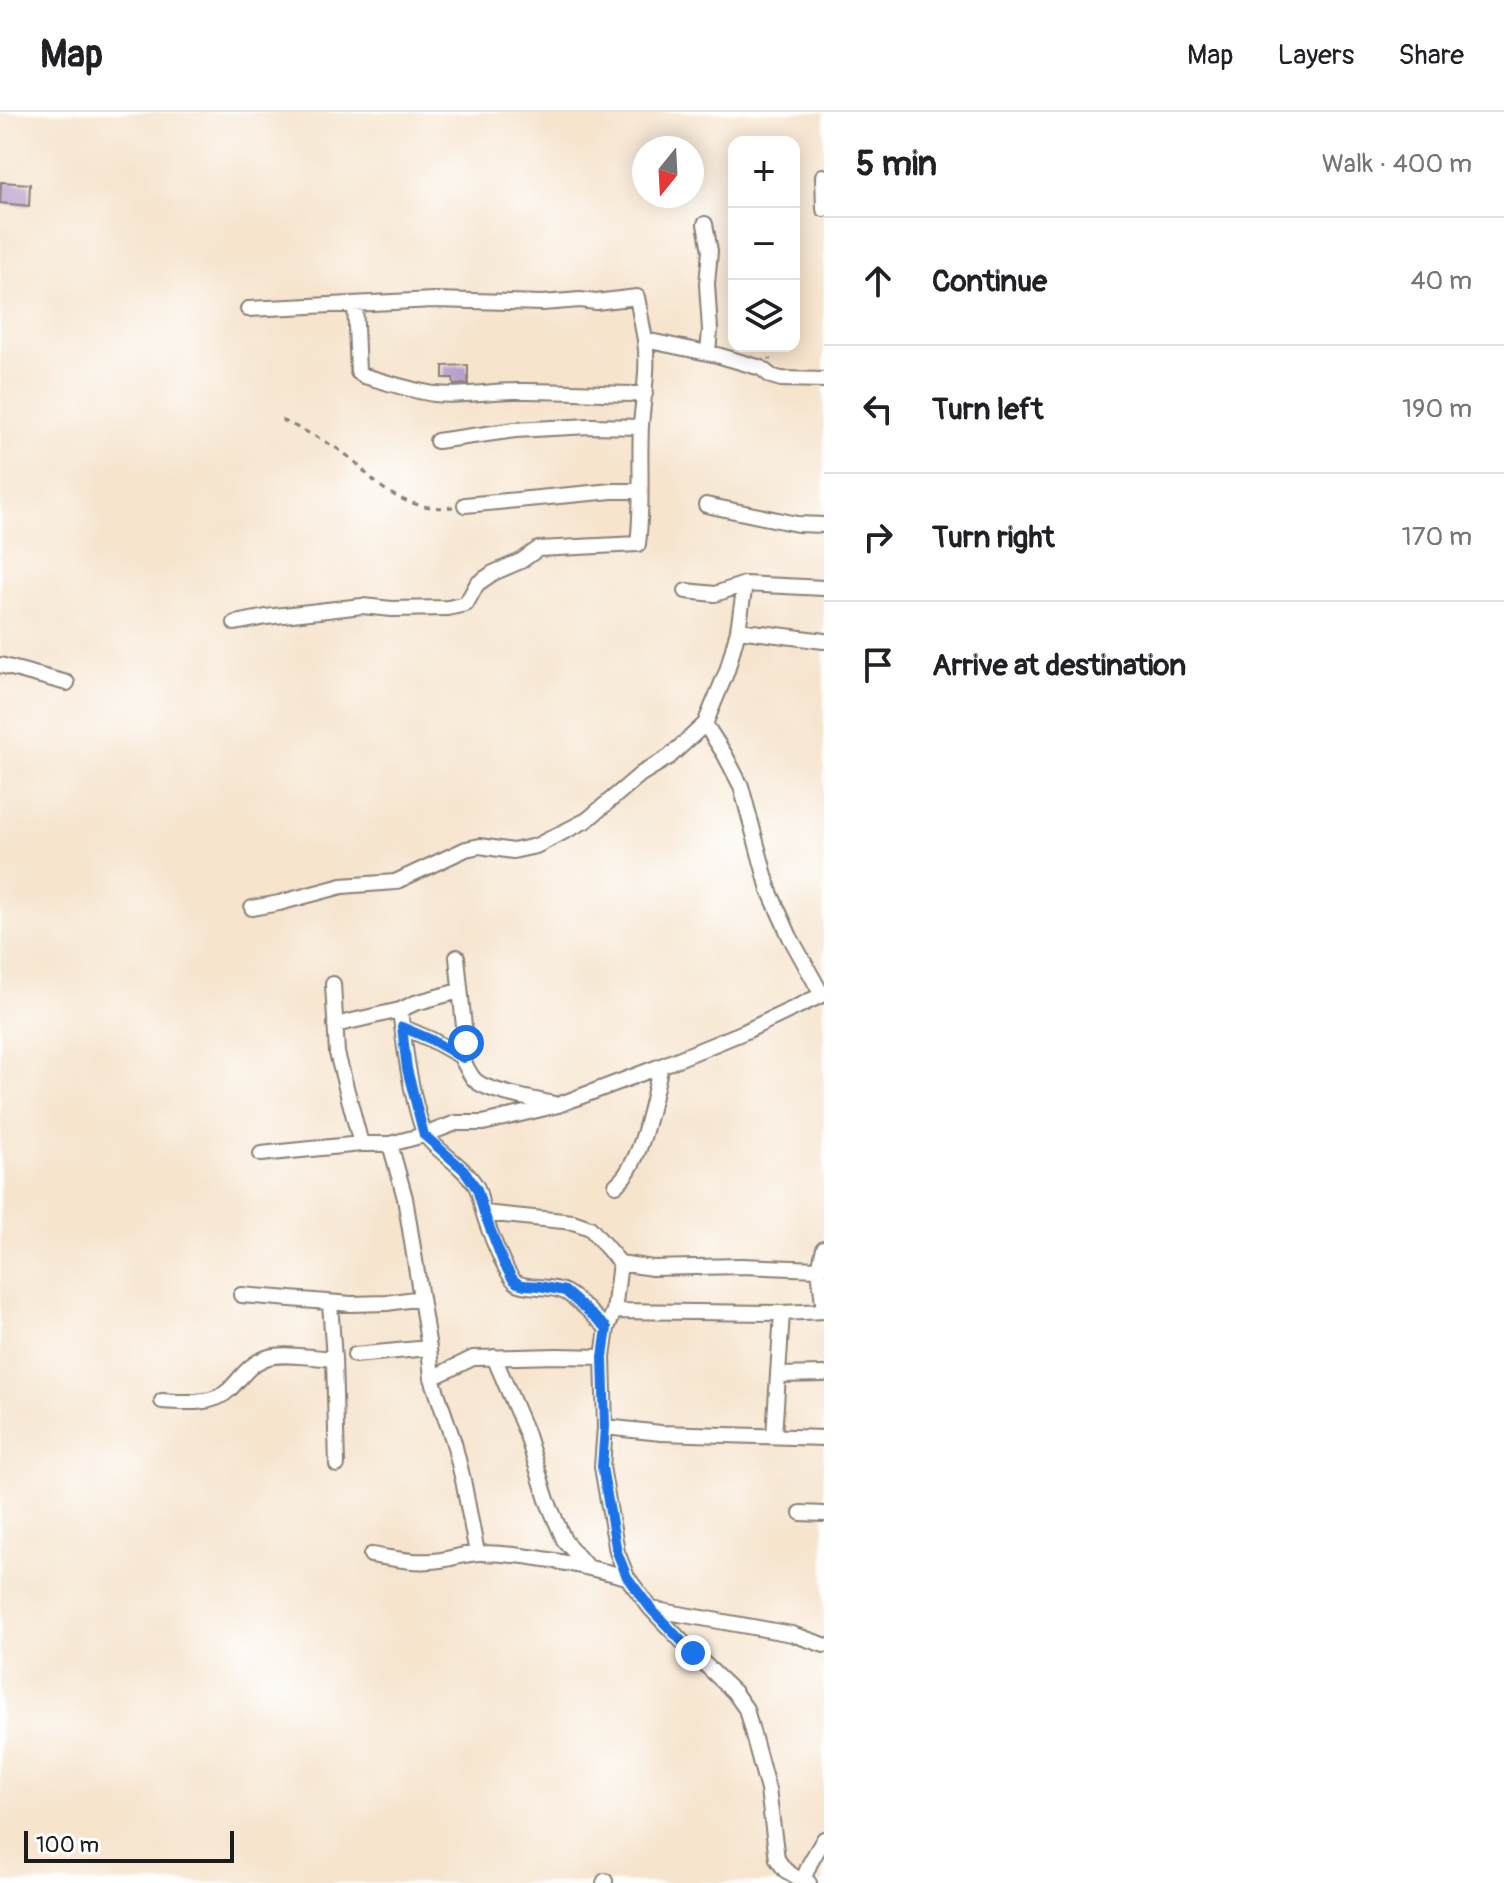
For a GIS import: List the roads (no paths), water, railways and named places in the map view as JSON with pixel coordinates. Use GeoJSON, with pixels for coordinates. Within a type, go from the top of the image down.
{"type":"FeatureCollection","features":[{"type":"Feature","properties":{"kind":"street"},"geometry":{"type":"LineString","coordinates":[[823,176],[824,209]]}},
{"type":"Feature","properties":{"kind":"street"},"geometry":{"type":"LineString","coordinates":[[705,224],[710,251],[708,353]]}},
{"type":"Feature","properties":{"kind":"street"},"geometry":{"type":"LineString","coordinates":[[235,623],[362,606],[448,608],[466,604],[477,584],[538,549],[638,544],[641,523],[641,427],[648,360],[637,297],[596,302],[434,300],[248,309]]}},
{"type":"Feature","properties":{"kind":"street"},"geometry":{"type":"LineString","coordinates":[[355,304],[358,372],[364,376],[434,394],[550,390],[645,394]]}},
{"type":"Feature","properties":{"kind":"street"},"geometry":{"type":"LineString","coordinates":[[645,340],[745,363],[781,379],[824,380]]}},
{"type":"Feature","properties":{"kind":"street"},"geometry":{"type":"LineString","coordinates":[[437,441],[515,430],[641,427]]}},
{"type":"Feature","properties":{"kind":"street"},"geometry":{"type":"LineString","coordinates":[[465,505],[640,491]]}},
{"type":"Feature","properties":{"kind":"street"},"geometry":{"type":"LineString","coordinates":[[706,505],[797,524],[824,525]]}},
{"type":"Feature","properties":{"kind":"street"},"geometry":{"type":"LineString","coordinates":[[686,591],[715,594],[745,584],[824,588]]}},
{"type":"Feature","properties":{"kind":"street"},"geometry":{"type":"LineString","coordinates":[[252,908],[342,886],[395,882],[466,849],[480,846],[513,851],[536,846],[587,820],[629,783],[669,757],[705,724],[727,671],[738,630],[745,584]]}},
{"type":"Feature","properties":{"kind":"street"},"geometry":{"type":"LineString","coordinates":[[738,630],[824,641]]}},
{"type":"Feature","properties":{"kind":"street"},"geometry":{"type":"LineString","coordinates":[[0,665],[67,683]]}},
{"type":"Feature","properties":{"kind":"street"},"geometry":{"type":"LineString","coordinates":[[261,1154],[390,1144],[456,1123],[483,1123],[558,1105],[744,1032],[823,994],[790,937],[769,890],[741,786],[705,724]]}},
{"type":"Feature","properties":{"kind":"street"},"geometry":{"type":"LineString","coordinates":[[457,957],[466,1047],[463,1058]]}},
{"type":"Feature","properties":{"kind":"street"},"geometry":{"type":"LineString","coordinates":[[333,984],[337,1053],[361,1144]]}},
{"type":"Feature","properties":{"kind":"street"},"geometry":{"type":"LineString","coordinates":[[335,1025],[400,1010],[459,991]]}},
{"type":"Feature","properties":{"kind":"street"},"geometry":{"type":"LineString","coordinates":[[400,1010],[407,1069],[424,1135],[464,1170],[477,1189],[503,1262],[517,1283],[565,1291],[607,1328]]}},
{"type":"Feature","properties":{"kind":"street"},"geometry":{"type":"LineString","coordinates":[[402,1027],[463,1058],[479,1083],[558,1105]]}},
{"type":"Feature","properties":{"kind":"street"},"geometry":{"type":"LineString","coordinates":[[616,1185],[625,1177],[635,1159],[661,1066]]}},
{"type":"Feature","properties":{"kind":"street"},"geometry":{"type":"LineString","coordinates":[[390,1144],[405,1198],[432,1378],[457,1455],[477,1553]]}},
{"type":"Feature","properties":{"kind":"street"},"geometry":{"type":"LineString","coordinates":[[484,1213],[573,1222],[590,1228],[620,1263],[652,1268],[741,1266],[819,1269]]}},
{"type":"Feature","properties":{"kind":"street"},"geometry":{"type":"LineString","coordinates":[[614,1311],[824,1311],[819,1269],[824,1248]]}},
{"type":"Feature","properties":{"kind":"street"},"geometry":{"type":"LineString","coordinates":[[620,1263],[614,1311],[607,1328],[603,1357],[605,1427],[602,1467],[617,1552],[627,1577],[651,1609],[734,1692],[746,1709],[768,1790],[777,1859],[785,1870],[806,1882],[810,1863],[824,1839]]}},
{"type":"Feature","properties":{"kind":"street"},"geometry":{"type":"LineString","coordinates":[[241,1295],[351,1304],[421,1298]]}},
{"type":"Feature","properties":{"kind":"street"},"geometry":{"type":"LineString","coordinates":[[330,1303],[337,1465]]}},
{"type":"Feature","properties":{"kind":"street"},"geometry":{"type":"LineString","coordinates":[[774,1436],[782,1313]]}},
{"type":"Feature","properties":{"kind":"street"},"geometry":{"type":"LineString","coordinates":[[355,1355],[429,1348]]}},
{"type":"Feature","properties":{"kind":"street"},"geometry":{"type":"LineString","coordinates":[[162,1401],[190,1402],[226,1393],[245,1371],[262,1359],[277,1354],[334,1359]]}},
{"type":"Feature","properties":{"kind":"street"},"geometry":{"type":"LineString","coordinates":[[494,1357],[526,1432],[547,1500],[564,1540],[587,1567]]}},
{"type":"Feature","properties":{"kind":"street"},"geometry":{"type":"LineString","coordinates":[[432,1378],[473,1358],[603,1357]]}},
{"type":"Feature","properties":{"kind":"street"},"geometry":{"type":"LineString","coordinates":[[778,1375],[824,1374]]}},
{"type":"Feature","properties":{"kind":"street"},"geometry":{"type":"LineString","coordinates":[[605,1427],[661,1433],[824,1438]]}},
{"type":"Feature","properties":{"kind":"street"},"geometry":{"type":"LineString","coordinates":[[801,1513],[824,1514]]}},
{"type":"Feature","properties":{"kind":"street"},"geometry":{"type":"LineString","coordinates":[[371,1555],[429,1562],[477,1553],[587,1567],[627,1577]]}},
{"type":"Feature","properties":{"kind":"street"},"geometry":{"type":"LineString","coordinates":[[651,1609],[792,1634],[824,1645]]}}]}
